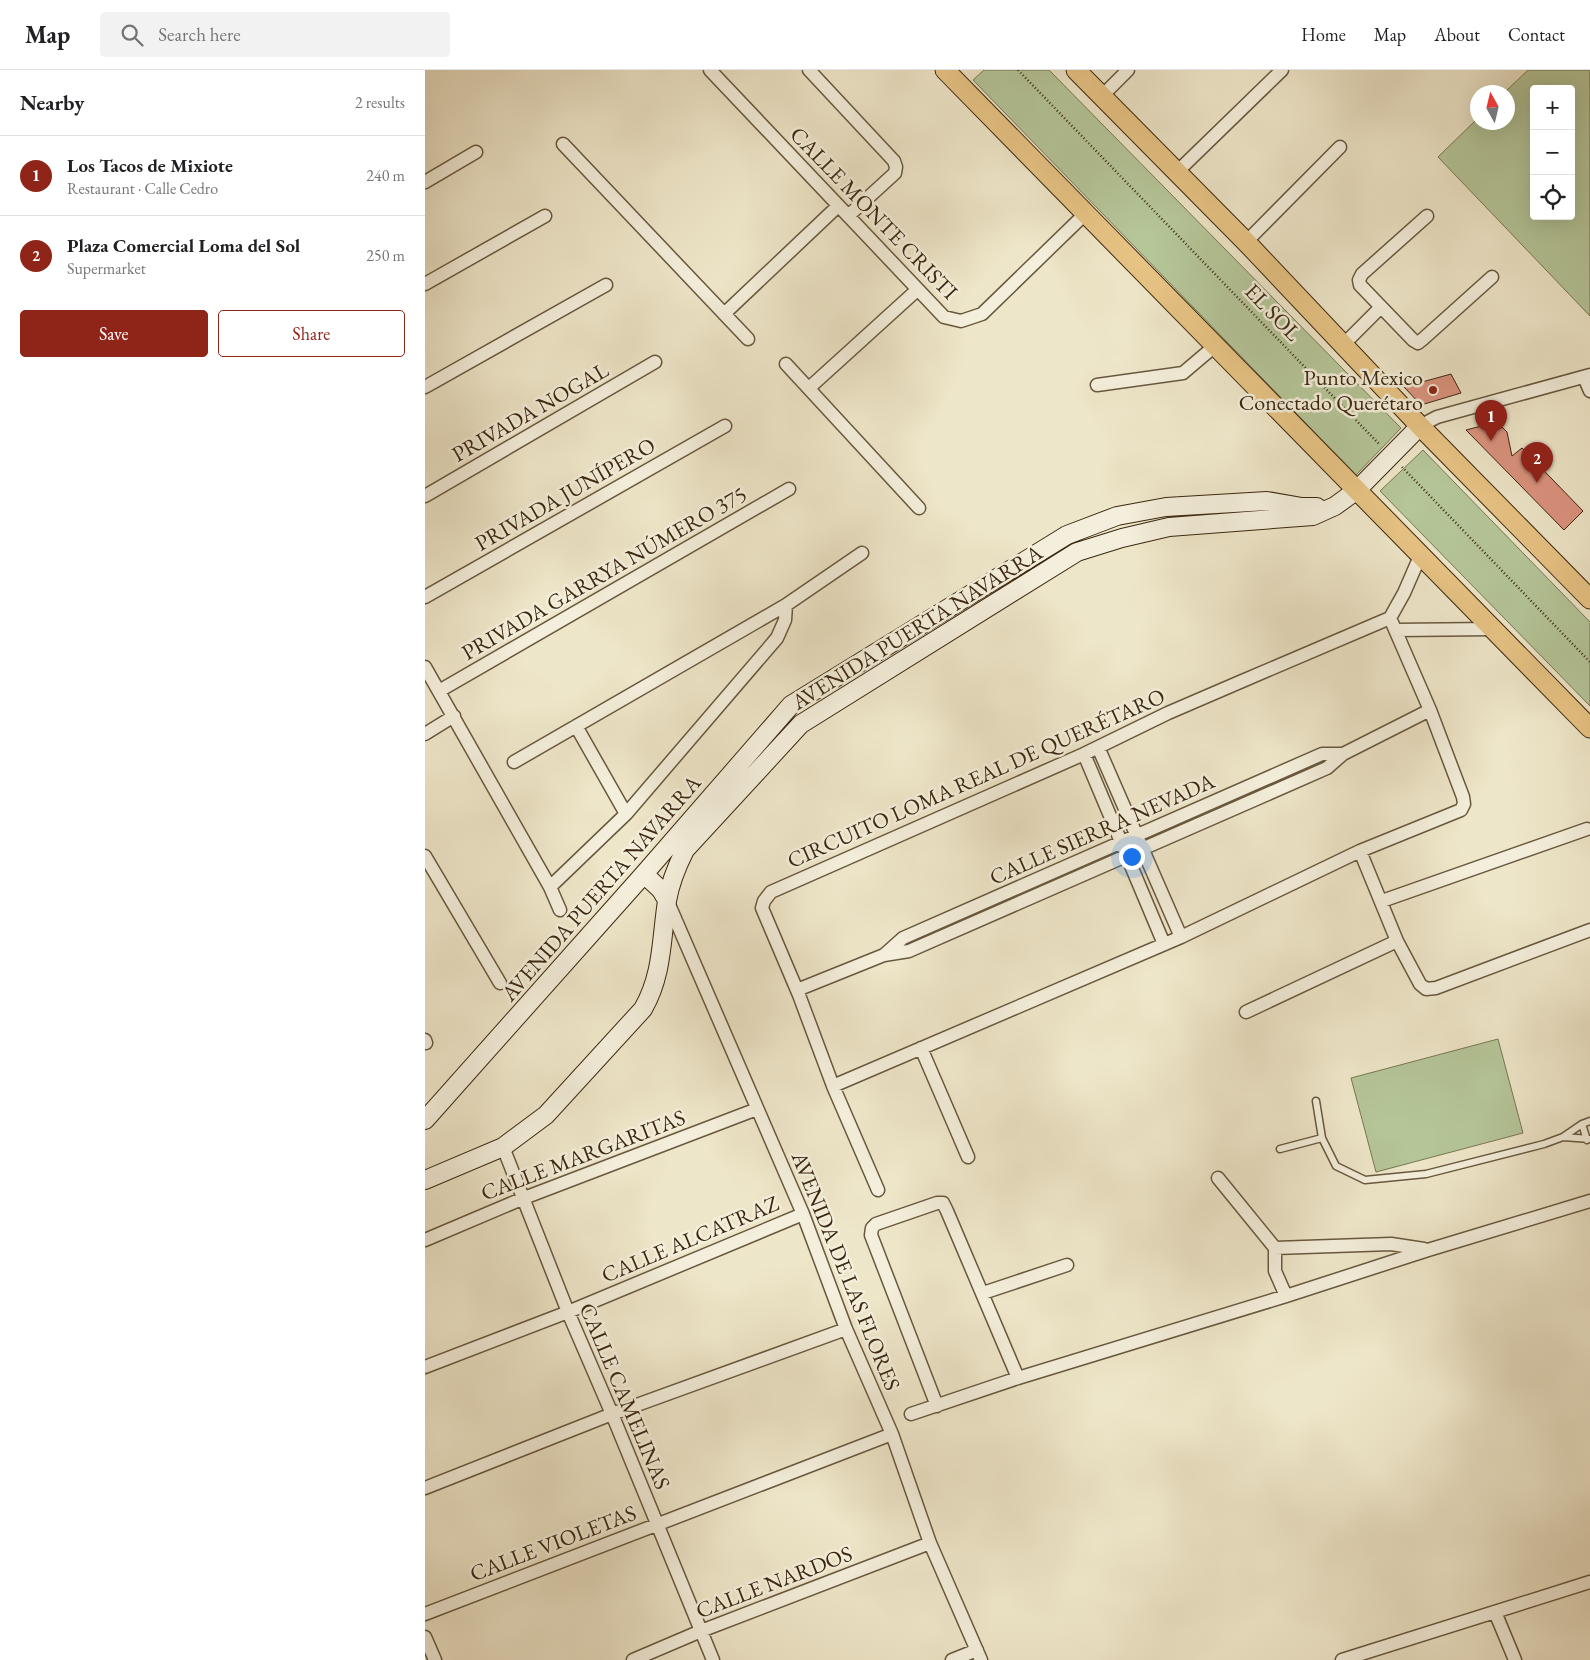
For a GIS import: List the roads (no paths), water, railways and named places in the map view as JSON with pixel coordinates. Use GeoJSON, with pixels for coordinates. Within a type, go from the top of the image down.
{"type":"FeatureCollection","features":[{"type":"Feature","properties":{"kind":"main road"},"geometry":{"type":"LineString","coordinates":[[1076,70],[1246,242],[1420,426],[1590,599]]}},
{"type":"Feature","properties":{"kind":"main road"},"geometry":{"type":"LineString","coordinates":[[952,72],[1086,213],[1590,728]]}},
{"type":"Feature","properties":{"kind":"street","name":"CALLE MONTE CRISTI"},"geometry":{"type":"LineString","coordinates":[[710,70],[944,317],[961,321],[982,314],[1086,213]]}},
{"type":"Feature","properties":{"kind":"street"},"geometry":{"type":"LineString","coordinates":[[809,70],[894,161],[896,167],[895,173],[848,216]]}},
{"type":"Feature","properties":{"kind":"street"},"geometry":{"type":"LineString","coordinates":[[1103,96],[1128,70]]}},
{"type":"Feature","properties":{"kind":"street"},"geometry":{"type":"LineString","coordinates":[[1177,172],[1282,70]]}},
{"type":"Feature","properties":{"kind":"street"},"geometry":{"type":"LineString","coordinates":[[563,144],[747,339]]}},
{"type":"Feature","properties":{"kind":"street"},"geometry":{"type":"LineString","coordinates":[[1246,242],[1340,147]]}},
{"type":"Feature","properties":{"kind":"street"},"geometry":{"type":"LineString","coordinates":[[425,182],[476,152]]}},
{"type":"Feature","properties":{"kind":"street"},"geometry":{"type":"LineString","coordinates":[[724,314],[838,206]]}},
{"type":"Feature","properties":{"kind":"street"},"geometry":{"type":"LineString","coordinates":[[425,284],[545,216]]}},
{"type":"Feature","properties":{"kind":"street"},"geometry":{"type":"LineString","coordinates":[[1427,216],[1362,274],[1359,280],[1360,285],[1413,340],[1418,342],[1423,339],[1492,277]]}},
{"type":"Feature","properties":{"kind":"street"},"geometry":{"type":"LineString","coordinates":[[425,387],[605,285]]}},
{"type":"Feature","properties":{"kind":"street"},"geometry":{"type":"LineString","coordinates":[[809,388],[917,290]]}},
{"type":"Feature","properties":{"kind":"street"},"geometry":{"type":"LineString","coordinates":[[1343,345],[1381,307]]}},
{"type":"Feature","properties":{"kind":"street"},"geometry":{"type":"LineString","coordinates":[[1097,385],[1183,373],[1216,345]]}},
{"type":"Feature","properties":{"kind":"street","name":"PRIVADA NOGAL"},"geometry":{"type":"LineString","coordinates":[[425,496],[655,362]]}},
{"type":"Feature","properties":{"kind":"street"},"geometry":{"type":"LineString","coordinates":[[786,364],[919,508]]}},
{"type":"Feature","properties":{"kind":"street"},"geometry":{"type":"LineString","coordinates":[[1420,426],[1437,417],[1587,376],[1590,391]]}},
{"type":"Feature","properties":{"kind":"street","name":"PRIVADA JUNÍPERO"},"geometry":{"type":"LineString","coordinates":[[425,597],[725,426]]}},
{"type":"Feature","properties":{"kind":"street","name":"AVENIDA PUERTA NAVARRA"},"geometry":{"type":"LineString","coordinates":[[425,1180],[503,1147],[546,1115],[643,1009],[651,995],[659,971],[667,900],[677,866],[685,850],[801,724],[1077,552],[1169,527],[1313,516],[1335,506],[1357,490],[1420,426]]}},
{"type":"Feature","properties":{"kind":"street","name":"PRIVADA GARRYA NÚMERO 375"},"geometry":{"type":"LineString","coordinates":[[439,691],[789,489]]}},
{"type":"Feature","properties":{"kind":"street","name":"AVENIDA PUERTA NAVARRA"},"geometry":{"type":"LineString","coordinates":[[425,1120],[644,874],[791,705],[1067,535],[1117,516],[1166,507],[1267,501],[1302,507],[1335,506]]}},
{"type":"Feature","properties":{"kind":"street"},"geometry":{"type":"LineString","coordinates":[[514,762],[786,605],[863,553]]}},
{"type":"Feature","properties":{"kind":"street"},"geometry":{"type":"LineString","coordinates":[[833,1086],[1181,937],[1360,851],[1461,810],[1464,804],[1463,797],[1430,710],[1393,624],[1421,554]]}},
{"type":"Feature","properties":{"kind":"street"},"geometry":{"type":"LineString","coordinates":[[956,603],[967,621]]}},
{"type":"Feature","properties":{"kind":"street"},"geometry":{"type":"LineString","coordinates":[[550,886],[626,814],[777,638],[785,620],[786,605]]}},
{"type":"Feature","properties":{"kind":"street","name":"CIRCUITO LOMA REAL DE QUERÉTARO"},"geometry":{"type":"LineString","coordinates":[[877,1190],[833,1086],[797,990],[761,908],[771,892],[1084,754],[1240,682],[1393,624],[1493,629]]}},
{"type":"Feature","properties":{"kind":"street"},"geometry":{"type":"LineString","coordinates":[[425,667],[550,886],[560,910]]}},
{"type":"Feature","properties":{"kind":"street","name":"CALLE SIERRA NEVADA"},"geometry":{"type":"LineString","coordinates":[[797,990],[884,955],[909,950],[1327,768],[1343,754],[1430,710]]}},
{"type":"Feature","properties":{"kind":"street"},"geometry":{"type":"LineString","coordinates":[[425,734],[454,716]]}},
{"type":"Feature","properties":{"kind":"street"},"geometry":{"type":"LineString","coordinates":[[576,726],[626,814]]}},
{"type":"Feature","properties":{"kind":"street"},"geometry":{"type":"LineString","coordinates":[[1098,747],[1181,937]]}},
{"type":"Feature","properties":{"kind":"street"},"geometry":{"type":"LineString","coordinates":[[1084,754],[1164,944]]}},
{"type":"Feature","properties":{"kind":"street","name":"CALLE SIERRA NEVADA"},"geometry":{"type":"LineString","coordinates":[[884,955],[903,938],[1137,835],[1322,754],[1343,754]]}},
{"type":"Feature","properties":{"kind":"street"},"geometry":{"type":"LineString","coordinates":[[1382,901],[1587,829]]}},
{"type":"Feature","properties":{"kind":"street"},"geometry":{"type":"LineString","coordinates":[[1360,851],[1397,941],[1420,984],[1427,989],[1436,988],[1590,930]]}},
{"type":"Feature","properties":{"kind":"street"},"geometry":{"type":"LineString","coordinates":[[425,856],[501,983]]}},
{"type":"Feature","properties":{"kind":"street"},"geometry":{"type":"LineString","coordinates":[[644,874],[661,890],[667,900]]}},
{"type":"Feature","properties":{"kind":"street","name":"AVENIDA DE LAS FLORES"},"geometry":{"type":"LineString","coordinates":[[667,900],[803,1214],[846,1329],[892,1434],[930,1543],[979,1655]]}},
{"type":"Feature","properties":{"kind":"street"},"geometry":{"type":"LineString","coordinates":[[1246,1012],[1397,941]]}},
{"type":"Feature","properties":{"kind":"street"},"geometry":{"type":"LineString","coordinates":[[921,1048],[968,1157]]}},
{"type":"Feature","properties":{"kind":"street","name":"CALLE MARGARITAS"},"geometry":{"type":"LineString","coordinates":[[425,1240],[524,1198],[757,1109]]}},
{"type":"Feature","properties":{"kind":"street","name":"CALLE CAMELINAS"},"geometry":{"type":"LineString","coordinates":[[503,1147],[568,1312],[713,1660]]}},
{"type":"Feature","properties":{"kind":"street"},"geometry":{"type":"LineString","coordinates":[[1218,1178],[1275,1248],[1275,1271],[1286,1296]]}},
{"type":"Feature","properties":{"kind":"street"},"geometry":{"type":"LineString","coordinates":[[911,1414],[1018,1378],[1590,1201]]}},
{"type":"Feature","properties":{"kind":"street"},"geometry":{"type":"LineString","coordinates":[[937,1406],[871,1235],[872,1228],[876,1224],[937,1203],[943,1204],[983,1293],[1018,1378]]}},
{"type":"Feature","properties":{"kind":"street","name":"CALLE ALCATRAZ"},"geometry":{"type":"LineString","coordinates":[[425,1367],[568,1312],[803,1214]]}},
{"type":"Feature","properties":{"kind":"street"},"geometry":{"type":"LineString","coordinates":[[1275,1248],[1391,1244],[1428,1250]]}},
{"type":"Feature","properties":{"kind":"street"},"geometry":{"type":"LineString","coordinates":[[983,1293],[1067,1265]]}},
{"type":"Feature","properties":{"kind":"street"},"geometry":{"type":"LineString","coordinates":[[425,1488],[612,1414],[846,1329]]}},
{"type":"Feature","properties":{"kind":"street","name":"CALLE VIOLETAS"},"geometry":{"type":"LineString","coordinates":[[425,1614],[892,1434]]}},
{"type":"Feature","properties":{"kind":"street","name":"CALLE NARDOS"},"geometry":{"type":"LineString","coordinates":[[633,1660],[701,1631],[930,1543]]}},
{"type":"Feature","properties":{"kind":"street"},"geometry":{"type":"LineString","coordinates":[[1342,1660],[1590,1582]]}},
{"type":"Feature","properties":{"kind":"street"},"geometry":{"type":"LineString","coordinates":[[1495,1612],[1515,1660]]}},
{"type":"Feature","properties":{"kind":"street"},"geometry":{"type":"LineString","coordinates":[[425,1637],[435,1660]]}},
{"type":"Feature","properties":{"kind":"street"},"geometry":{"type":"LineString","coordinates":[[952,1660],[979,1655]]}},
{"type":"Feature","properties":{"kind":"lane"},"geometry":{"type":"LineString","coordinates":[[1316,1101],[1322,1138],[1336,1166],[1365,1180],[1426,1174],[1563,1138],[1589,1139],[1582,1124]]}},
{"type":"Feature","properties":{"kind":"lane"},"geometry":{"type":"LineString","coordinates":[[1563,1138],[1582,1124],[1590,1121]]}},
{"type":"Feature","properties":{"kind":"lane"},"geometry":{"type":"LineString","coordinates":[[1280,1149],[1322,1138]]}},
{"type":"Feature","properties":{"kind":"place","name":"Punto Mexico Conectado Querétaro"},"geometry":{"type":"Point","coordinates":[1433,390]}},
{"type":"Feature","properties":{"kind":"place","name":"Los Tacos de Mixiote"},"geometry":{"type":"Point","coordinates":[1491,441]}},
{"type":"Feature","properties":{"kind":"place","name":"Plaza Comercial Loma del Sol"},"geometry":{"type":"Point","coordinates":[1537,483]}}]}
